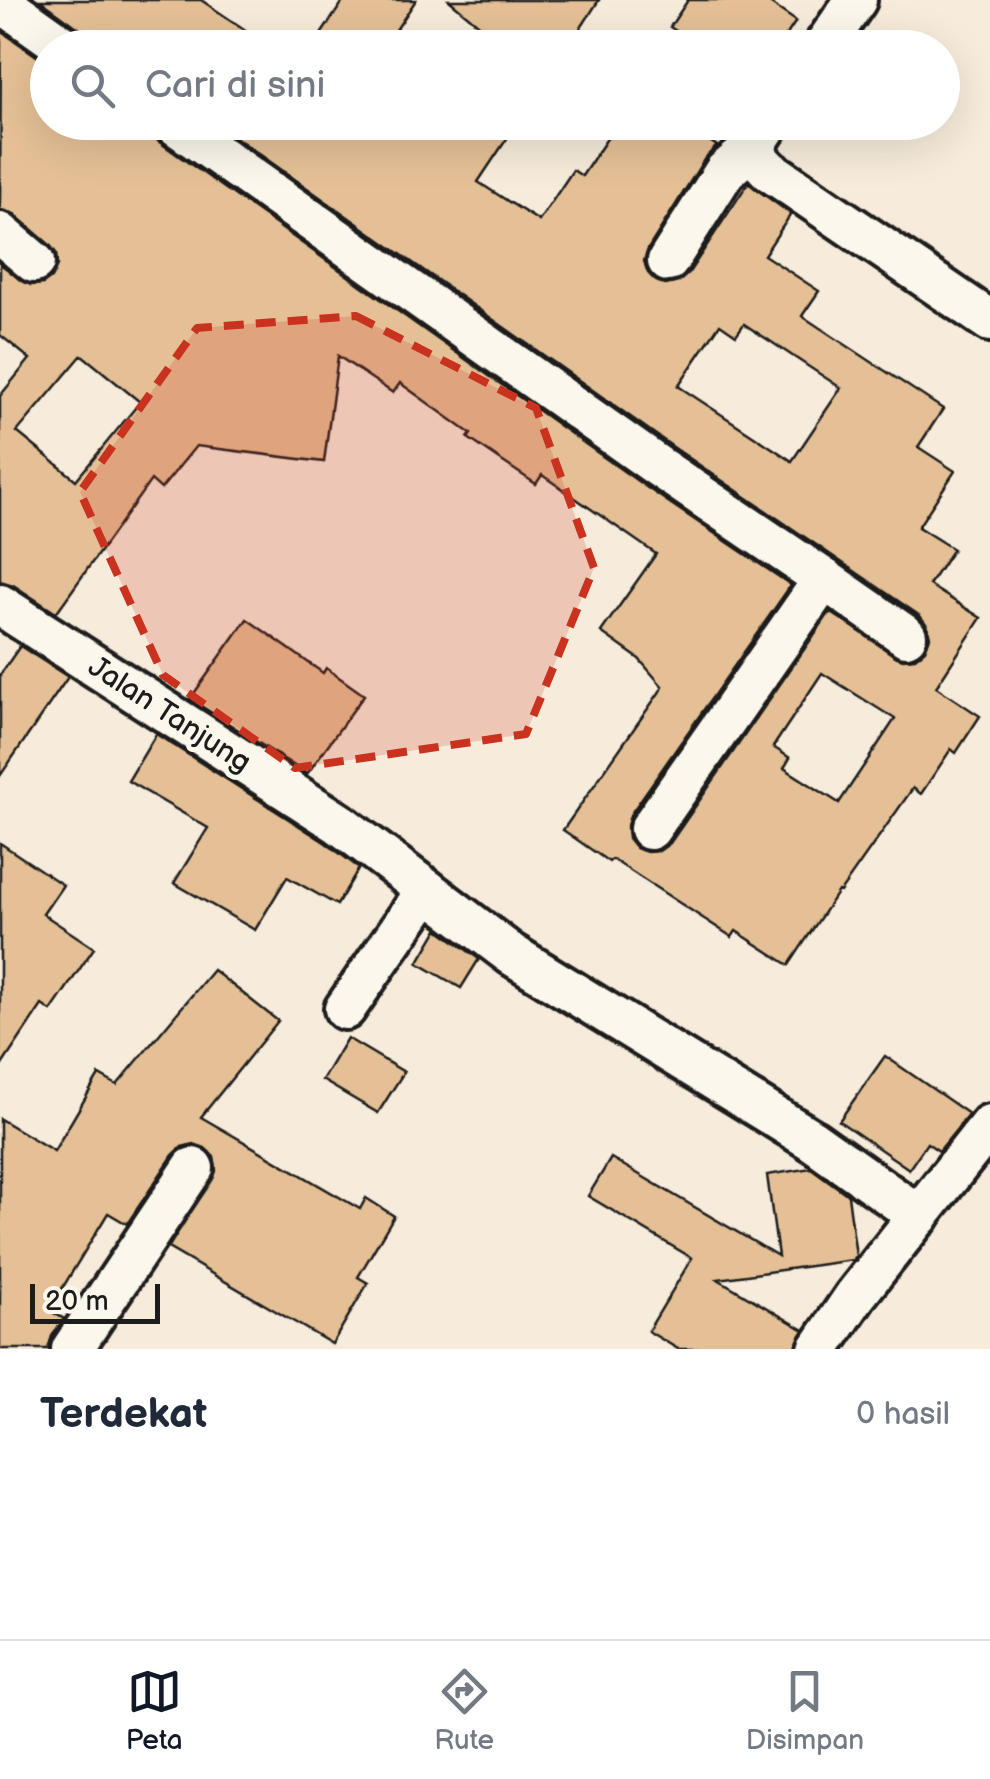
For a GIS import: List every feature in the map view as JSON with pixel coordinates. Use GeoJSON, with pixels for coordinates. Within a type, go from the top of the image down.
{"type":"FeatureCollection","features":[{"type":"Feature","properties":{"kind":"street"},"geometry":{"type":"LineString","coordinates":[[835,30],[856,0]]}},
{"type":"Feature","properties":{"kind":"street"},"geometry":{"type":"LineString","coordinates":[[0,1],[41,30]]}},
{"type":"Feature","properties":{"kind":"street"},"geometry":{"type":"LineString","coordinates":[[197,140],[659,467],[906,636]]}},
{"type":"Feature","properties":{"kind":"street"},"geometry":{"type":"LineString","coordinates":[[668,260],[725,170],[757,140]]}},
{"type":"Feature","properties":{"kind":"street"},"geometry":{"type":"LineString","coordinates":[[762,140],[757,158],[770,171],[990,321]]}},
{"type":"Feature","properties":{"kind":"street"},"geometry":{"type":"LineString","coordinates":[[0,232],[34,262]]}},
{"type":"Feature","properties":{"kind":"street"},"geometry":{"type":"LineString","coordinates":[[650,828],[824,578]]}},
{"type":"Feature","properties":{"kind":"street","name":"Jalan Tanjung"},"geometry":{"type":"LineString","coordinates":[[0,605],[340,824],[511,954],[812,1140],[918,1216]]}},
{"type":"Feature","properties":{"kind":"street"},"geometry":{"type":"LineString","coordinates":[[346,1009],[427,890]]}},
{"type":"Feature","properties":{"kind":"street"},"geometry":{"type":"LineString","coordinates":[[836,1343],[918,1216],[990,1125]]}},
{"type":"Feature","properties":{"kind":"street"},"geometry":{"type":"LineString","coordinates":[[72,1349],[193,1168]]}},
{"type":"Feature","properties":{"kind":"highlighted area"},"geometry":{"type":"Polygon","coordinates":[[[356,316],[536,408],[594,568],[526,734],[295,768],[163,675],[80,492],[197,328],[356,316]]]}},
{"type":"Feature","properties":{"kind":"building"},"geometry":{"type":"Polygon","coordinates":[[[40,0],[201,0],[245,30],[80,30],[40,0]]]}},
{"type":"Feature","properties":{"kind":"building"},"geometry":{"type":"Polygon","coordinates":[[[344,0],[416,0],[396,30],[324,30],[344,0]]]}},
{"type":"Feature","properties":{"kind":"building"},"geometry":{"type":"Polygon","coordinates":[[[449,0],[599,0],[580,30],[485,30],[449,0]]]}},
{"type":"Feature","properties":{"kind":"building"},"geometry":{"type":"Polygon","coordinates":[[[688,0],[765,0],[796,21],[790,30],[670,27],[688,0]]]}},
{"type":"Feature","properties":{"kind":"building"},"geometry":{"type":"Polygon","coordinates":[[[1,31],[30,51],[30,140],[157,140],[646,487],[791,585],[630,815],[628,838],[636,848],[659,851],[670,843],[830,612],[903,659],[915,658],[925,650],[930,637],[927,625],[920,616],[673,447],[239,140],[506,140],[478,182],[539,221],[573,170],[582,176],[606,140],[708,140],[717,146],[705,158],[648,249],[644,261],[648,273],[666,285],[688,274],[748,183],[791,214],[764,255],[819,291],[802,316],[943,409],[918,447],[955,471],[918,527],[953,549],[929,585],[981,618],[936,687],[980,716],[956,753],[951,749],[921,794],[913,788],[789,965],[736,931],[732,937],[563,830],[663,687],[639,659],[601,632],[656,554],[542,475],[536,484],[503,462],[400,383],[393,393],[338,356],[324,462],[196,446],[161,489],[151,480],[56,613],[0,581],[0,396],[30,359],[0,335],[0,264],[31,285],[43,284],[51,278],[57,265],[56,253],[49,244],[15,215],[0,210],[1,31]],[[720,324],[678,386],[792,461],[841,388],[744,324],[736,335],[720,324]],[[82,355],[17,432],[76,480],[140,402],[82,355]],[[822,673],[773,747],[790,758],[784,768],[839,803],[895,719],[822,673]]]}},
{"type":"Feature","properties":{"kind":"building"},"geometry":{"type":"Polygon","coordinates":[[[247,619],[323,673],[326,668],[364,695],[307,774],[190,699],[247,619]]]}},
{"type":"Feature","properties":{"kind":"building"},"geometry":{"type":"Polygon","coordinates":[[[20,646],[68,677],[0,776],[0,675],[20,646]]]}},
{"type":"Feature","properties":{"kind":"building"},"geometry":{"type":"Polygon","coordinates":[[[156,734],[359,868],[337,905],[287,877],[255,930],[174,883],[208,828],[128,781],[156,734]]]}},
{"type":"Feature","properties":{"kind":"building"},"geometry":{"type":"Polygon","coordinates":[[[0,843],[63,885],[43,914],[94,948],[51,1011],[42,1005],[0,1068],[0,843]]]}},
{"type":"Feature","properties":{"kind":"building"},"geometry":{"type":"Polygon","coordinates":[[[438,929],[479,959],[461,988],[418,963],[438,929]]]}},
{"type":"Feature","properties":{"kind":"building"},"geometry":{"type":"Polygon","coordinates":[[[213,970],[278,1021],[201,1117],[360,1209],[366,1198],[394,1216],[358,1277],[368,1283],[332,1344],[168,1248],[216,1171],[214,1157],[194,1144],[173,1155],[127,1224],[108,1213],[49,1310],[64,1319],[48,1349],[0,1349],[0,1119],[54,1151],[99,1075],[117,1085],[213,970]]]}},
{"type":"Feature","properties":{"kind":"building"},"geometry":{"type":"Polygon","coordinates":[[[347,1038],[404,1072],[378,1113],[322,1080],[347,1038]]]}},
{"type":"Feature","properties":{"kind":"building"},"geometry":{"type":"Polygon","coordinates":[[[885,1056],[969,1114],[939,1151],[927,1143],[909,1169],[839,1121],[885,1056]]]}},
{"type":"Feature","properties":{"kind":"building"},"geometry":{"type":"Polygon","coordinates":[[[611,1158],[778,1256],[767,1175],[811,1168],[848,1195],[856,1256],[853,1260],[718,1279],[804,1330],[796,1349],[678,1349],[648,1331],[692,1258],[588,1196],[611,1158]]]}}]}
